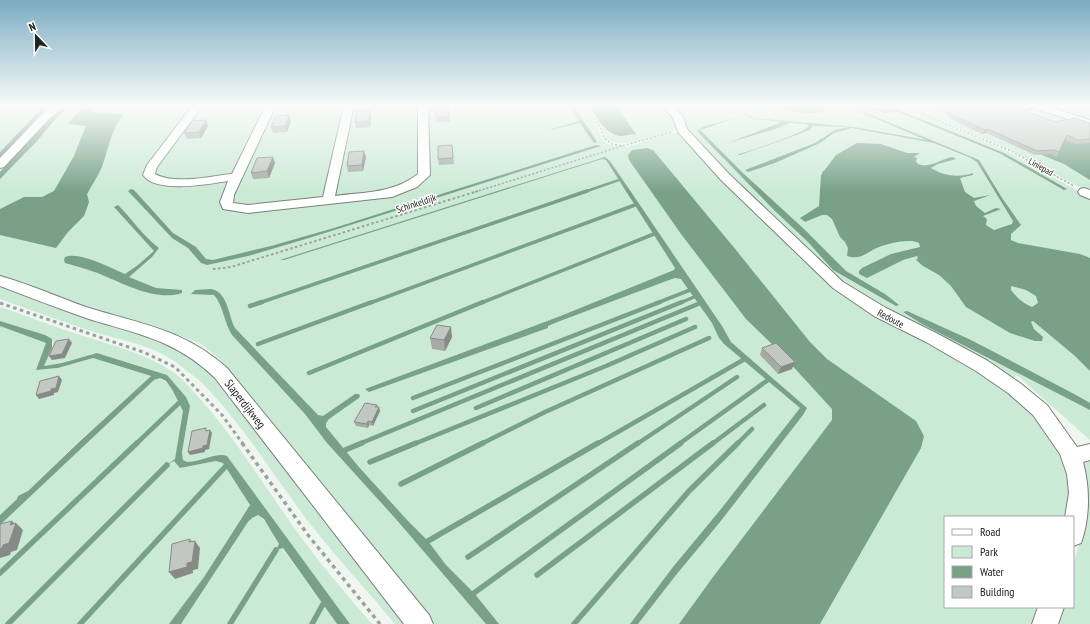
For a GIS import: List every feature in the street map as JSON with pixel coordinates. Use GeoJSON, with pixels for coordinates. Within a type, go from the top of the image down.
{"type":"FeatureCollection","features":[{"type":"Feature","properties":{"kind":"street"},"geometry":{"type":"LineString","coordinates":[[0,165],[29,134]]}},
{"type":"Feature","properties":{"kind":"street"},"geometry":{"type":"LineString","coordinates":[[176,134],[151,167],[149,175],[152,178],[169,182],[236,177]]}},
{"type":"Feature","properties":{"kind":"street"},"geometry":{"type":"LineString","coordinates":[[257,134],[228,195],[226,202],[228,206],[248,209],[392,193],[404,188],[424,175],[426,159],[425,134]]}},
{"type":"Feature","properties":{"kind":"street"},"geometry":{"type":"LineString","coordinates":[[328,201],[343,134]]}},
{"type":"Feature","properties":{"kind":"street","name":"Redoute"},"geometry":{"type":"LineString","coordinates":[[686,134],[732,184],[776,224],[831,279],[864,303],[974,361],[1032,402],[1081,454],[1077,474],[1080,493],[1079,504],[1074,530]]}},
{"type":"Feature","properties":{"kind":"street","name":"Slaperdijkweg"},"geometry":{"type":"LineString","coordinates":[[0,281],[81,311],[167,337],[205,357],[222,373],[420,624]]}},
{"type":"Feature","properties":{"kind":"street"},"geometry":{"type":"LineString","coordinates":[[1045,624],[1051,608]]}},
{"type":"Feature","properties":{"kind":"path"},"geometry":{"type":"LineString","coordinates":[[603,134],[606,140],[622,146]]}},
{"type":"Feature","properties":{"kind":"path","name":"Schinkeldijk"},"geometry":{"type":"LineString","coordinates":[[213,269],[238,265],[663,134]]}},
{"type":"Feature","properties":{"kind":"path","name":"Liniepad"},"geometry":{"type":"LineString","coordinates":[[971,134],[1011,151],[1087,194]]}},
{"type":"Feature","properties":{"kind":"path"},"geometry":{"type":"LineString","coordinates":[[0,304],[143,352],[175,367],[222,415],[308,535],[380,624]]}},
{"type":"Feature","properties":{"kind":"green space"},"geometry":{"type":"Polygon","coordinates":[[[0,134],[17,134],[0,152],[0,134]]]}},
{"type":"Feature","properties":{"kind":"green space"},"geometry":{"type":"Polygon","coordinates":[[[33,134],[601,134],[605,142],[614,146],[624,147],[668,134],[683,134],[806,259],[923,336],[1025,400],[1069,464],[1073,516],[944,516],[944,608],[1045,608],[1039,624],[433,624],[238,381],[217,357],[200,343],[0,276],[0,168],[33,134]]]}},
{"type":"Feature","properties":{"kind":"green space"},"geometry":{"type":"Polygon","coordinates":[[[604,134],[662,134],[631,143],[613,142],[606,139],[604,134]]]}},
{"type":"Feature","properties":{"kind":"green space"},"geometry":{"type":"Polygon","coordinates":[[[689,134],[968,134],[1005,150],[1090,198],[1090,440],[1018,376],[1008,379],[836,282],[689,134]]]}},
{"type":"Feature","properties":{"kind":"green space"},"geometry":{"type":"Polygon","coordinates":[[[973,134],[1090,134],[1090,189],[1083,189],[1011,150],[973,134]]]}},
{"type":"Feature","properties":{"kind":"green space"},"geometry":{"type":"Polygon","coordinates":[[[0,285],[161,341],[183,352],[213,374],[408,624],[395,624],[307,520],[232,417],[219,401],[197,379],[174,361],[156,351],[82,328],[0,299],[0,285]]]}},
{"type":"Feature","properties":{"kind":"green space"},"geometry":{"type":"Polygon","coordinates":[[[0,307],[141,355],[177,375],[190,387],[224,428],[304,542],[372,624],[350,624],[227,456],[216,456],[192,462],[183,460],[182,452],[189,415],[186,397],[161,373],[97,353],[62,363],[44,366],[52,348],[53,341],[29,330],[0,321],[0,307]]]}},
{"type":"Feature","properties":{"kind":"green space"},"geometry":{"type":"Polygon","coordinates":[[[0,326],[46,343],[37,370],[58,368],[93,358],[151,376],[77,443],[28,491],[18,496],[17,499],[0,515],[0,326]]]}},
{"type":"Feature","properties":{"kind":"green space"},"geometry":{"type":"Polygon","coordinates":[[[159,378],[173,391],[180,401],[183,409],[180,435],[174,461],[180,468],[216,461],[223,463],[248,501],[250,508],[240,520],[204,577],[169,624],[0,624],[0,525],[154,380],[159,378]]]}},
{"type":"Feature","properties":{"kind":"green space"},"geometry":{"type":"Polygon","coordinates":[[[1090,459],[1090,624],[1054,624],[1060,608],[1074,608],[1074,562],[1082,535],[1082,467],[1087,460],[1090,459]]]}},
{"type":"Feature","properties":{"kind":"green space"},"geometry":{"type":"Polygon","coordinates":[[[258,515],[268,524],[273,532],[279,544],[278,549],[282,548],[337,624],[181,624],[248,522],[258,515]]]}},
{"type":"Feature","properties":{"kind":"water"},"geometry":{"type":"Polygon","coordinates":[[[17,134],[22,134],[0,157],[0,152],[17,134]]]}},
{"type":"Feature","properties":{"kind":"water"},"geometry":{"type":"Polygon","coordinates":[[[35,134],[43,134],[0,179],[0,172],[35,134]]]}},
{"type":"Feature","properties":{"kind":"water"},"geometry":{"type":"Polygon","coordinates":[[[83,134],[112,134],[102,167],[87,194],[89,202],[84,216],[68,232],[56,248],[0,235],[0,209],[24,197],[42,197],[54,191],[74,156],[83,134]]]}},
{"type":"Feature","properties":{"kind":"water"},"geometry":{"type":"Polygon","coordinates":[[[588,134],[592,134],[597,142],[594,143],[588,134]]]}},
{"type":"Feature","properties":{"kind":"water"},"geometry":{"type":"Polygon","coordinates":[[[614,134],[635,134],[620,136],[614,134]]]}},
{"type":"Feature","properties":{"kind":"water"},"geometry":{"type":"Polygon","coordinates":[[[700,134],[704,134],[846,271],[885,294],[899,305],[896,306],[833,270],[808,242],[775,211],[700,134]]]}},
{"type":"Feature","properties":{"kind":"water"},"geometry":{"type":"Polygon","coordinates":[[[751,134],[758,134],[728,143],[751,134]]]}},
{"type":"Feature","properties":{"kind":"water"},"geometry":{"type":"Polygon","coordinates":[[[798,134],[737,155],[763,146],[798,134]]]}},
{"type":"Feature","properties":{"kind":"water"},"geometry":{"type":"Polygon","coordinates":[[[829,134],[832,134],[820,143],[775,163],[748,172],[745,170],[815,143],[829,134]]]}},
{"type":"Feature","properties":{"kind":"water"},"geometry":{"type":"Polygon","coordinates":[[[885,134],[926,140],[912,134],[917,134],[979,160],[1002,198],[1021,225],[1011,234],[1011,240],[1018,243],[1080,254],[1090,258],[1090,371],[1075,356],[1033,321],[1031,322],[1034,329],[1043,337],[1042,341],[1035,341],[1010,333],[966,307],[951,286],[939,275],[923,266],[916,260],[918,258],[917,256],[903,260],[867,278],[859,274],[859,271],[862,268],[891,254],[920,247],[919,243],[905,241],[879,247],[864,255],[856,257],[847,256],[848,248],[840,237],[832,219],[827,215],[822,215],[805,222],[800,218],[819,206],[822,171],[824,171],[836,155],[857,143],[881,144],[907,153],[920,153],[914,157],[917,158],[916,162],[918,164],[923,165],[932,164],[953,157],[956,159],[938,164],[931,168],[941,173],[957,176],[973,173],[973,175],[960,178],[965,192],[974,198],[990,195],[974,201],[976,206],[985,213],[996,208],[1001,209],[983,216],[987,219],[986,225],[994,230],[1012,224],[1013,221],[977,162],[971,158],[934,143],[885,134]],[[1011,286],[1011,290],[1018,298],[1032,307],[1038,303],[1036,296],[1026,290],[1011,286]]]}},
{"type":"Feature","properties":{"kind":"water"},"geometry":{"type":"Polygon","coordinates":[[[952,134],[958,134],[1004,153],[1067,189],[1064,190],[999,153],[952,134]]]}},
{"type":"Feature","properties":{"kind":"water"},"geometry":{"type":"Polygon","coordinates":[[[1023,134],[1069,134],[1090,143],[1090,180],[1064,164],[1037,153],[1023,134]]]}},
{"type":"Feature","properties":{"kind":"water"},"geometry":{"type":"Polygon","coordinates":[[[596,145],[601,146],[309,238],[248,256],[207,265],[201,263],[188,248],[172,238],[128,191],[131,189],[134,190],[173,233],[196,247],[206,259],[213,260],[271,246],[334,228],[596,145]]]}},
{"type":"Feature","properties":{"kind":"water"},"geometry":{"type":"Polygon","coordinates":[[[647,148],[653,150],[810,342],[827,359],[916,421],[924,436],[921,448],[820,624],[679,624],[832,420],[832,409],[777,349],[746,319],[681,234],[629,160],[628,155],[632,150],[647,148]]]}},
{"type":"Feature","properties":{"kind":"water"},"geometry":{"type":"Polygon","coordinates":[[[605,157],[610,161],[722,326],[731,342],[807,408],[720,522],[638,624],[630,624],[673,567],[721,509],[800,408],[724,344],[719,338],[712,323],[681,279],[675,278],[669,280],[560,321],[548,326],[548,328],[369,392],[365,389],[558,317],[674,270],[675,268],[606,160],[602,159],[280,260],[605,157]]]}},
{"type":"Feature","properties":{"kind":"water"},"geometry":{"type":"Polygon","coordinates":[[[118,205],[159,248],[152,257],[129,277],[156,288],[182,290],[182,293],[173,295],[153,294],[86,269],[65,263],[65,257],[78,256],[95,261],[125,274],[154,251],[114,207],[118,205]]]}},
{"type":"Feature","properties":{"kind":"water"},"geometry":{"type":"Polygon","coordinates":[[[211,289],[217,291],[224,299],[235,328],[318,415],[323,416],[355,394],[359,394],[359,398],[329,419],[326,423],[326,427],[358,466],[428,541],[446,565],[474,593],[499,624],[486,624],[395,518],[327,443],[305,414],[232,335],[214,295],[191,294],[195,290],[211,289]]]}},
{"type":"Feature","properties":{"kind":"water"},"geometry":{"type":"Polygon","coordinates":[[[907,311],[971,340],[1076,395],[1090,403],[1090,410],[922,324],[903,312],[907,311]]]}},
{"type":"Feature","properties":{"kind":"water"},"geometry":{"type":"Polygon","coordinates":[[[0,321],[45,335],[52,339],[52,348],[44,366],[62,363],[97,353],[167,375],[186,397],[190,406],[182,452],[183,460],[192,462],[216,456],[227,456],[350,624],[337,624],[283,548],[276,550],[279,544],[264,519],[258,515],[248,522],[181,624],[169,624],[204,577],[250,505],[223,463],[216,461],[180,468],[174,461],[167,465],[175,459],[183,411],[173,391],[166,381],[160,378],[154,380],[0,525],[0,515],[17,499],[18,496],[28,491],[151,376],[93,358],[58,368],[36,370],[46,343],[0,326],[0,321]]]}},
{"type":"Feature","properties":{"kind":"building"},"geometry":{"type":"Polygon","coordinates":[[[999,134],[1090,134],[1090,139],[1078,140],[1067,135],[1059,152],[1054,150],[1037,151],[999,134]]]}},
{"type":"Feature","properties":{"kind":"building"},"geometry":{"type":"Polygon","coordinates":[[[452,145],[453,158],[438,159],[438,146],[452,145]]]}},
{"type":"Feature","properties":{"kind":"building"},"geometry":{"type":"Polygon","coordinates":[[[364,151],[362,165],[347,166],[349,152],[364,151]]]}},
{"type":"Feature","properties":{"kind":"building"},"geometry":{"type":"Polygon","coordinates":[[[273,157],[267,171],[251,173],[257,158],[273,157]]]}},
{"type":"Feature","properties":{"kind":"building"},"geometry":{"type":"Polygon","coordinates":[[[437,325],[451,327],[444,340],[430,338],[437,325]]]}},
{"type":"Feature","properties":{"kind":"building"},"geometry":{"type":"Polygon","coordinates":[[[69,339],[62,354],[49,356],[56,341],[69,339]]]}},
{"type":"Feature","properties":{"kind":"building"},"geometry":{"type":"Polygon","coordinates":[[[776,343],[795,362],[781,367],[762,348],[776,343]]]}},
{"type":"Feature","properties":{"kind":"building"},"geometry":{"type":"Polygon","coordinates":[[[59,376],[56,388],[36,395],[40,381],[59,376]]]}},
{"type":"Feature","properties":{"kind":"building"},"geometry":{"type":"Polygon","coordinates":[[[365,403],[377,405],[375,407],[379,407],[372,422],[368,421],[367,424],[354,422],[365,403]]]}},
{"type":"Feature","properties":{"kind":"building"},"geometry":{"type":"Polygon","coordinates":[[[206,428],[206,431],[210,430],[207,445],[203,446],[203,448],[188,452],[192,431],[206,428]]]}},
{"type":"Feature","properties":{"kind":"building"},"geometry":{"type":"Polygon","coordinates":[[[12,521],[10,525],[16,523],[9,543],[3,545],[0,549],[0,524],[12,521]]]}},
{"type":"Feature","properties":{"kind":"building"},"geometry":{"type":"Polygon","coordinates":[[[190,539],[189,542],[195,541],[192,562],[187,563],[187,567],[169,572],[172,544],[190,539]]]}},
{"type":"Feature","properties":{"kind":"waterway"},"geometry":{"type":"LineString","coordinates":[[584,192],[619,180]]}},
{"type":"Feature","properties":{"kind":"waterway"},"geometry":{"type":"LineString","coordinates":[[259,303],[587,191]]}},
{"type":"Feature","properties":{"kind":"waterway"},"geometry":{"type":"LineString","coordinates":[[370,303],[635,205]]}},
{"type":"Feature","properties":{"kind":"waterway"},"geometry":{"type":"LineString","coordinates":[[481,303],[654,234]]}},
{"type":"Feature","properties":{"kind":"waterway"},"geometry":{"type":"LineString","coordinates":[[657,303],[690,290]]}},
{"type":"Feature","properties":{"kind":"waterway"},"geometry":{"type":"LineString","coordinates":[[680,303],[694,297]]}},
{"type":"Feature","properties":{"kind":"waterway"},"geometry":{"type":"LineString","coordinates":[[258,344],[372,302]]}},
{"type":"Feature","properties":{"kind":"waterway"},"geometry":{"type":"LineString","coordinates":[[309,373],[483,302]]}},
{"type":"Feature","properties":{"kind":"waterway"},"geometry":{"type":"LineString","coordinates":[[413,398],[660,302]]}},
{"type":"Feature","properties":{"kind":"waterway"},"geometry":{"type":"LineString","coordinates":[[413,411],[682,302]]}},
{"type":"Feature","properties":{"kind":"waterway"},"geometry":{"type":"LineString","coordinates":[[250,306],[259,303]]}},
{"type":"Feature","properties":{"kind":"waterway"},"geometry":{"type":"LineString","coordinates":[[359,444],[698,304]]}},
{"type":"Feature","properties":{"kind":"waterway"},"geometry":{"type":"LineString","coordinates":[[476,408],[686,319]]}},
{"type":"Feature","properties":{"kind":"waterway"},"geometry":{"type":"LineString","coordinates":[[414,444],[606,366],[695,327]]}},
{"type":"Feature","properties":{"kind":"waterway"},"geometry":{"type":"LineString","coordinates":[[401,484],[545,412],[709,338]]}},
{"type":"Feature","properties":{"kind":"waterway"},"geometry":{"type":"LineString","coordinates":[[597,444],[743,360]]}},
{"type":"Feature","properties":{"kind":"waterway"},"geometry":{"type":"LineString","coordinates":[[637,444],[737,377]]}},
{"type":"Feature","properties":{"kind":"waterway"},"geometry":{"type":"LineString","coordinates":[[679,444],[768,380]]}},
{"type":"Feature","properties":{"kind":"waterway"},"geometry":{"type":"LineString","coordinates":[[136,444],[180,402]]}},
{"type":"Feature","properties":{"kind":"waterway"},"geometry":{"type":"LineString","coordinates":[[712,444],[764,405]]}},
{"type":"Feature","properties":{"kind":"waterway"},"geometry":{"type":"LineString","coordinates":[[738,443],[752,429]]}},
{"type":"Feature","properties":{"kind":"waterway"},"geometry":{"type":"LineString","coordinates":[[0,573],[137,443]]}},
{"type":"Feature","properties":{"kind":"waterway"},"geometry":{"type":"LineString","coordinates":[[345,450],[362,443]]}},
{"type":"Feature","properties":{"kind":"waterway"},"geometry":{"type":"LineString","coordinates":[[370,462],[416,443]]}},
{"type":"Feature","properties":{"kind":"waterway"},"geometry":{"type":"LineString","coordinates":[[428,541],[598,443]]}},
{"type":"Feature","properties":{"kind":"waterway"},"geometry":{"type":"LineString","coordinates":[[468,557],[638,443]]}},
{"type":"Feature","properties":{"kind":"waterway"},"geometry":{"type":"LineString","coordinates":[[474,593],[681,443]]}},
{"type":"Feature","properties":{"kind":"waterway"},"geometry":{"type":"LineString","coordinates":[[537,575],[713,443]]}},
{"type":"Feature","properties":{"kind":"waterway"},"geometry":{"type":"LineString","coordinates":[[574,624],[689,491],[738,443]]}},
{"type":"Feature","properties":{"kind":"waterway"},"geometry":{"type":"LineString","coordinates":[[8,624],[167,465]]}},
{"type":"Feature","properties":{"kind":"waterway"},"geometry":{"type":"LineString","coordinates":[[80,624],[225,467]]}},
{"type":"Feature","properties":{"kind":"waterway"},"geometry":{"type":"LineString","coordinates":[[230,624],[276,550]]}},
{"type":"Feature","properties":{"kind":"waterway"},"geometry":{"type":"LineString","coordinates":[[312,624],[323,604]]}}]}
